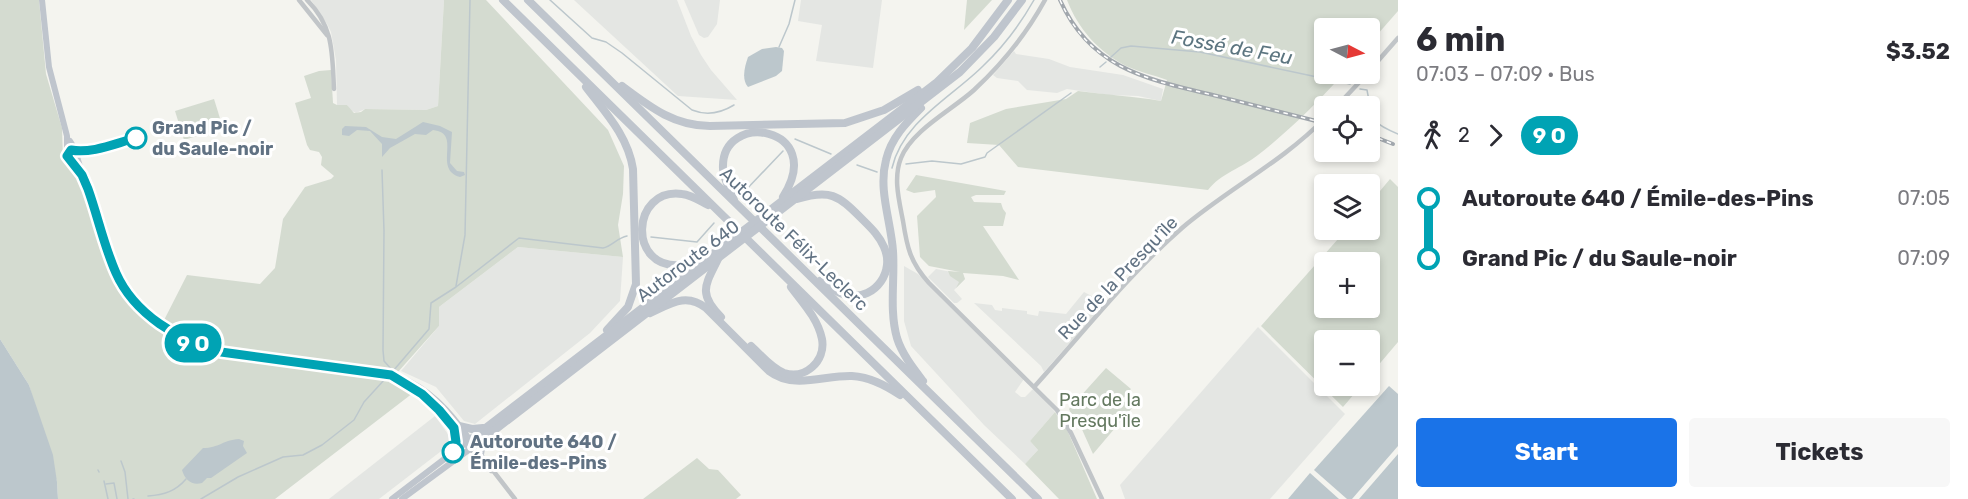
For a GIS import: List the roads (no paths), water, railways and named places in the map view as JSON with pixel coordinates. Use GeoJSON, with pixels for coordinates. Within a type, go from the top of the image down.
{"type":"FeatureCollection","features":[{"type":"Feature","properties":{"kind":"highway","name":"Autoroute Félix-Leclerc"},"geometry":{"type":"LineString","coordinates":[[503,0],[1009,497]]}},
{"type":"Feature","properties":{"kind":"highway","name":"Autoroute Félix-Leclerc"},"geometry":{"type":"LineString","coordinates":[[528,0],[1038,499]]}},
{"type":"Feature","properties":{"kind":"highway","name":"Autoroute 640"},"geometry":{"type":"LineString","coordinates":[[763,220],[779,203],[951,69],[980,39],[1008,0]]}},
{"type":"Feature","properties":{"kind":"highway","name":"Autoroute 640"},"geometry":{"type":"LineString","coordinates":[[470,444],[483,439],[737,239],[793,200],[946,83],[989,43],[1022,0]]}},
{"type":"Feature","properties":{"kind":"highway"},"geometry":{"type":"LineString","coordinates":[[566,62],[619,131],[629,150],[633,169],[636,287],[626,309],[594,344]]}},
{"type":"Feature","properties":{"kind":"highway"},"geometry":{"type":"LineString","coordinates":[[597,67],[663,115],[684,124],[710,126],[831,125],[854,121],[896,104],[951,69]]}},
{"type":"Feature","properties":{"kind":"highway"},"geometry":{"type":"LineString","coordinates":[[935,399],[904,354],[897,335],[894,318],[893,249],[883,179],[888,154],[897,135],[907,121],[946,83]]}},
{"type":"Feature","properties":{"kind":"highway"},"geometry":{"type":"LineString","coordinates":[[736,204],[724,176],[725,156],[727,150],[737,139],[747,133],[759,131],[780,138],[790,149],[794,158],[794,177],[779,203]]}},
{"type":"Feature","properties":{"kind":"highway"},"geometry":{"type":"LineString","coordinates":[[715,256],[684,265],[664,263],[653,257],[647,249],[642,238],[641,227],[650,207],[659,199],[670,194],[688,195],[717,210]]}},
{"type":"Feature","properties":{"kind":"highway"},"geometry":{"type":"LineString","coordinates":[[793,200],[818,194],[838,197],[876,233],[887,255],[887,268],[882,280],[874,289],[861,295],[841,294],[808,274]]}},
{"type":"Feature","properties":{"kind":"highway"},"geometry":{"type":"LineString","coordinates":[[715,256],[705,286],[711,306],[772,366],[784,373],[800,373],[818,361],[822,350],[822,338],[812,315],[775,267]]}},
{"type":"Feature","properties":{"kind":"highway","name":"Autoroute 640"},"geometry":{"type":"LineString","coordinates":[[470,444],[484,428],[715,256]]}},
{"type":"Feature","properties":{"kind":"highway"},"geometry":{"type":"LineString","coordinates":[[638,319],[674,302],[694,301],[706,308],[769,371],[779,377],[795,381],[845,376],[865,378],[885,385],[916,405]]}},
{"type":"Feature","properties":{"kind":"highway"},"geometry":{"type":"LineString","coordinates":[[456,427],[484,428]]}},
{"type":"Feature","properties":{"kind":"highway"},"geometry":{"type":"LineString","coordinates":[[480,454],[483,439]]}},
{"type":"Feature","properties":{"kind":"highway"},"geometry":{"type":"LineString","coordinates":[[1012,474],[1044,499]]}},
{"type":"Feature","properties":{"kind":"main road"},"geometry":{"type":"LineString","coordinates":[[42,0],[50,72],[72,151],[68,158],[75,161],[82,175],[120,282],[143,309],[166,328],[194,343],[224,353],[391,375],[441,404],[470,444]]}},
{"type":"Feature","properties":{"kind":"main road"},"geometry":{"type":"LineString","coordinates":[[453,452],[456,427]]}},
{"type":"Feature","properties":{"kind":"main road"},"geometry":{"type":"LineString","coordinates":[[392,499],[453,452],[470,444]]}},
{"type":"Feature","properties":{"kind":"main road"},"geometry":{"type":"LineString","coordinates":[[402,499],[449,465],[470,444]]}},
{"type":"Feature","properties":{"kind":"street"},"geometry":{"type":"LineString","coordinates":[[299,0],[323,29],[331,46]]}},
{"type":"Feature","properties":{"kind":"street"},"geometry":{"type":"LineString","coordinates":[[307,0],[325,24],[331,46],[334,89]]}},
{"type":"Feature","properties":{"kind":"street"},"geometry":{"type":"LineString","coordinates":[[1045,0],[1022,36],[986,78],[909,143],[901,156],[897,176],[906,242],[914,265],[933,287],[1035,386],[1063,418],[1101,499]]}},
{"type":"Feature","properties":{"kind":"street"},"geometry":{"type":"LineString","coordinates":[[1380,58],[1398,38]]}},
{"type":"Feature","properties":{"kind":"street"},"geometry":{"type":"LineString","coordinates":[[1346,96],[1357,84]]}},
{"type":"Feature","properties":{"kind":"street","name":"Rue de la Presqu'île"},"geometry":{"type":"LineString","coordinates":[[1035,386],[1159,249],[1201,214],[1285,155],[1314,128]]}},
{"type":"Feature","properties":{"kind":"street"},"geometry":{"type":"LineString","coordinates":[[470,444],[515,499]]}},
{"type":"Feature","properties":{"kind":"street"},"geometry":{"type":"LineString","coordinates":[[470,444],[496,475]]}},
{"type":"Feature","properties":{"kind":"waterway"},"geometry":{"type":"LineString","coordinates":[[456,286],[465,235],[470,0]]}},
{"type":"Feature","properties":{"kind":"waterway"},"geometry":{"type":"LineString","coordinates":[[550,0],[592,38],[606,42],[622,53],[692,110],[714,113],[734,105]]}},
{"type":"Feature","properties":{"kind":"waterway"},"geometry":{"type":"LineString","coordinates":[[779,47],[789,24],[795,0]]}},
{"type":"Feature","properties":{"kind":"waterway"},"geometry":{"type":"LineString","coordinates":[[892,168],[898,151],[917,123],[990,59],[1011,35],[1034,0]]}},
{"type":"Feature","properties":{"kind":"waterway","name":"Fossé de Feu"},"geometry":{"type":"LineString","coordinates":[[1111,57],[1121,48],[1131,46],[1200,52],[1314,76]]}},
{"type":"Feature","properties":{"kind":"waterway","name":"Fossé de Feu"},"geometry":{"type":"LineString","coordinates":[[1100,67],[1106,62]]}},
{"type":"Feature","properties":{"kind":"waterway"},"geometry":{"type":"LineString","coordinates":[[1360,89],[1367,90],[1372,114],[1377,123],[1398,134]]}},
{"type":"Feature","properties":{"kind":"waterway","name":"Fossé de Feu"},"geometry":{"type":"LineString","coordinates":[[906,164],[932,161],[961,164],[985,157],[987,153],[1071,93]]}},
{"type":"Feature","properties":{"kind":"waterway","name":"Fossé de Feu"},"geometry":{"type":"LineString","coordinates":[[795,139],[831,154]]}},
{"type":"Feature","properties":{"kind":"waterway","name":"Fossé de Feu"},"geometry":{"type":"LineString","coordinates":[[743,193],[783,151]]}},
{"type":"Feature","properties":{"kind":"waterway","name":"Fossé de Feu"},"geometry":{"type":"LineString","coordinates":[[857,165],[877,172]]}},
{"type":"Feature","properties":{"kind":"waterway","name":"Fossé de Feu"},"geometry":{"type":"LineString","coordinates":[[382,170],[383,350],[384,361],[393,371],[429,329],[431,303],[456,287],[519,238],[603,248],[627,236]]}},
{"type":"Feature","properties":{"kind":"waterway","name":"Fossé de Feu"},"geometry":{"type":"LineString","coordinates":[[651,237],[697,242],[714,223]]}},
{"type":"Feature","properties":{"kind":"waterway","name":"Fossé de Feu"},"geometry":{"type":"LineString","coordinates":[[201,499],[238,477],[283,457],[303,455],[322,445],[354,420],[364,402],[385,379]]}},
{"type":"Feature","properties":{"kind":"waterway"},"geometry":{"type":"LineString","coordinates":[[121,461],[125,472],[128,499]]}},
{"type":"Feature","properties":{"kind":"waterway"},"geometry":{"type":"LineString","coordinates":[[148,496],[169,492],[186,479]]}},
{"type":"Feature","properties":{"kind":"waterway"},"geometry":{"type":"LineString","coordinates":[[104,481],[108,499]]}},
{"type":"Feature","properties":{"kind":"waterway"},"geometry":{"type":"LineString","coordinates":[[106,484],[114,483],[117,499]]}},
{"type":"Feature","properties":{"kind":"railway"},"geometry":{"type":"LineString","coordinates":[[1060,0],[1073,24],[1088,42],[1106,57],[1125,68],[1169,84],[1314,120]]}},
{"type":"Feature","properties":{"kind":"railway"},"geometry":{"type":"LineString","coordinates":[[1380,139],[1393,144]]}},
{"type":"Feature","properties":{"kind":"place","name":"Grand Pic / du Saule-noir"},"geometry":{"type":"Point","coordinates":[136,138]}},
{"type":"Feature","properties":{"kind":"place","name":"Autoroute 640 / Émile-des-Pins"},"geometry":{"type":"Point","coordinates":[453,452]}},
{"type":"Feature","properties":{"kind":"park label","name":"Parc de la Presqu'île"},"geometry":{"type":"Point","coordinates":[1100,410]}}]}
